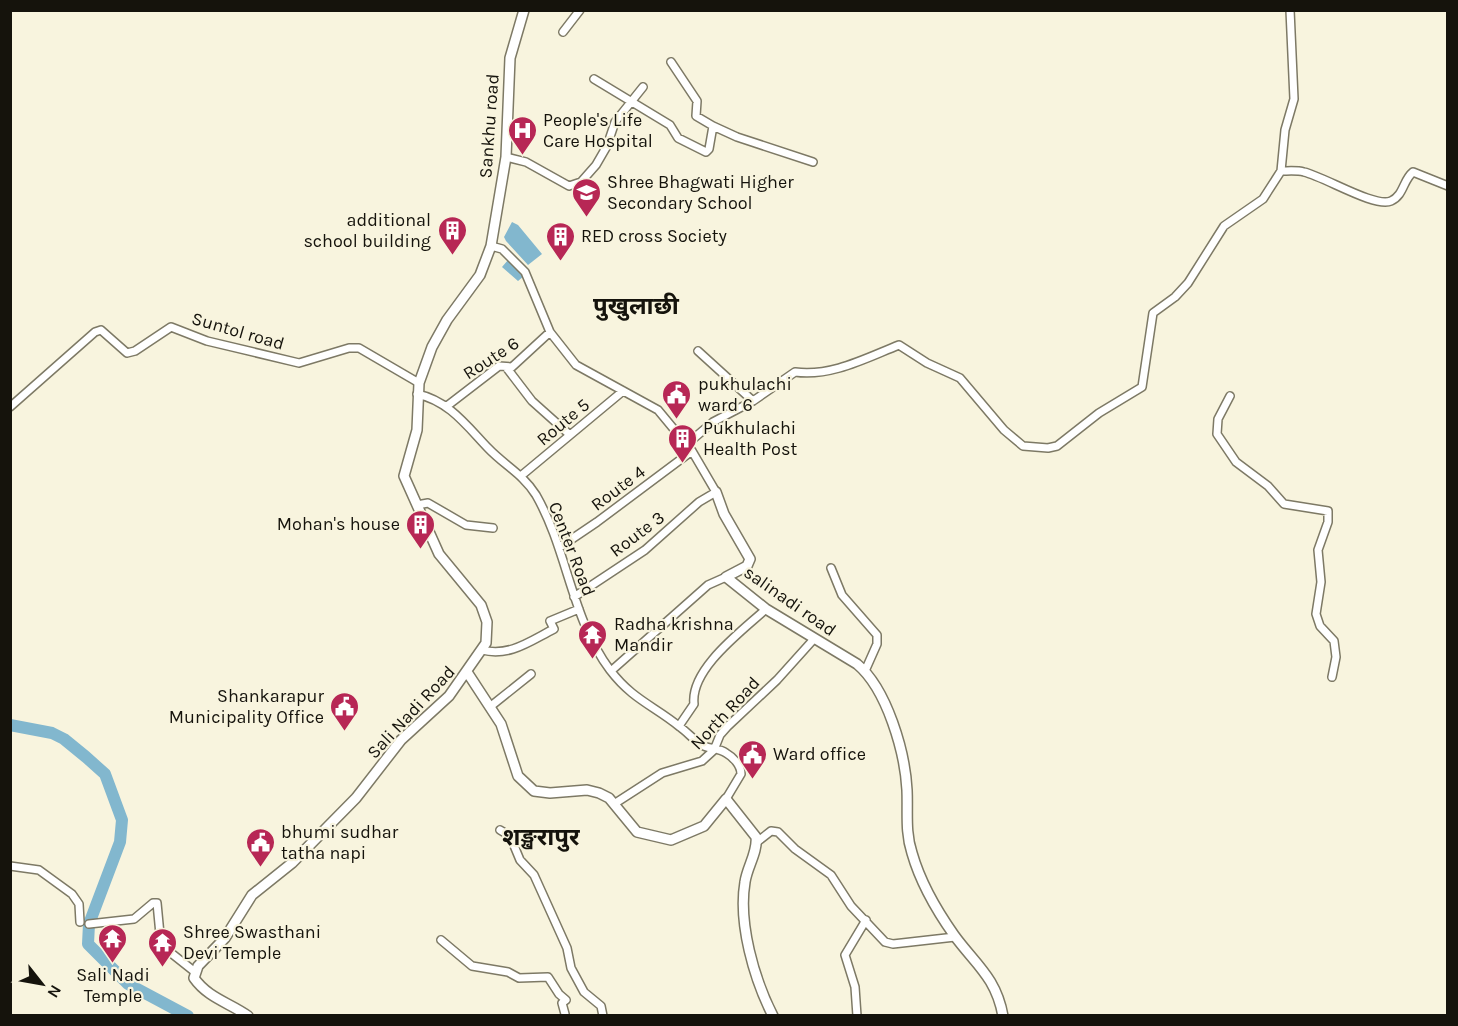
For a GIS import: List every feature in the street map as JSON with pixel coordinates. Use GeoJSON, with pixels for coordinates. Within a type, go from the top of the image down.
{"type":"FeatureCollection","features":[{"type":"Feature","properties":{"kind":"main road","name":"Sankhu road"},"geometry":{"type":"LineString","coordinates":[[419,383],[432,347],[447,320],[480,274],[491,246],[507,157],[510,58],[524,10]]}},
{"type":"Feature","properties":{"kind":"main road"},"geometry":{"type":"LineString","coordinates":[[419,383],[417,430],[404,476],[439,554],[478,601],[485,613],[488,634],[482,650],[467,672]]}},
{"type":"Feature","properties":{"kind":"main road","name":"salinadi road"},"geometry":{"type":"LineString","coordinates":[[716,492],[724,514],[750,559],[747,566],[726,577],[766,609],[865,671],[878,688],[901,750],[907,788],[906,826],[918,872],[955,937],[994,984],[1003,1016]]}},
{"type":"Feature","properties":{"kind":"main road","name":"Sali Nadi Road"},"geometry":{"type":"LineString","coordinates":[[195,972],[231,929],[252,895],[292,863],[356,798],[392,750],[449,696],[467,672],[491,706],[505,734],[518,776],[527,786],[541,793],[594,791],[614,804],[637,832],[671,840],[704,826],[726,799]]}},
{"type":"Feature","properties":{"kind":"main road"},"geometry":{"type":"LineString","coordinates":[[726,799],[754,834],[757,842],[744,883],[745,908],[755,974],[773,1016]]}},
{"type":"Feature","properties":{"kind":"main road"},"geometry":{"type":"LineString","coordinates":[[195,972],[194,978],[206,992],[248,1016]]}},
{"type":"Feature","properties":{"kind":"street"},"geometry":{"type":"LineString","coordinates":[[564,32],[580,10]]}},
{"type":"Feature","properties":{"kind":"street"},"geometry":{"type":"LineString","coordinates":[[1290,10],[1294,99],[1285,130],[1281,171],[1302,171],[1377,203],[1390,201],[1398,196],[1413,172],[1448,186]]}},
{"type":"Feature","properties":{"kind":"street"},"geometry":{"type":"LineString","coordinates":[[671,62],[697,101],[696,116],[737,137],[813,162]]}},
{"type":"Feature","properties":{"kind":"street"},"geometry":{"type":"LineString","coordinates":[[594,79],[670,125],[678,138],[706,152],[709,149],[713,126]]}},
{"type":"Feature","properties":{"kind":"street"},"geometry":{"type":"LineString","coordinates":[[507,157],[532,165],[563,183],[575,185],[581,182],[596,165],[607,146],[615,122],[643,87]]}},
{"type":"Feature","properties":{"kind":"street","name":"Route 4"},"geometry":{"type":"LineString","coordinates":[[560,546],[597,522],[689,448],[713,422],[753,401],[795,372],[811,374],[831,371],[899,345],[927,363],[960,378],[1004,430],[1023,446],[1044,448],[1057,446],[1099,413],[1142,387],[1153,313],[1175,297],[1188,283],[1224,226],[1263,199],[1281,171]]}},
{"type":"Feature","properties":{"kind":"street","name":"salinadi road"},"geometry":{"type":"LineString","coordinates":[[491,246],[502,249],[525,272],[550,332],[576,365],[658,410],[689,448],[716,492]]}},
{"type":"Feature","properties":{"kind":"street","name":"Suntol road"},"geometry":{"type":"LineString","coordinates":[[10,407],[101,330],[127,353],[135,351],[171,327],[207,341],[299,363],[354,347],[364,350],[419,383]]}},
{"type":"Feature","properties":{"kind":"street","name":"Route 6"},"geometry":{"type":"LineString","coordinates":[[447,406],[499,366],[512,367],[550,332]]}},
{"type":"Feature","properties":{"kind":"street"},"geometry":{"type":"LineString","coordinates":[[698,351],[753,401]]}},
{"type":"Feature","properties":{"kind":"street"},"geometry":{"type":"LineString","coordinates":[[506,366],[532,401],[570,435]]}},
{"type":"Feature","properties":{"kind":"street","name":"Route 5"},"geometry":{"type":"LineString","coordinates":[[522,475],[623,391]]}},
{"type":"Feature","properties":{"kind":"street","name":"Center Road"},"geometry":{"type":"LineString","coordinates":[[417,394],[432,397],[447,406],[500,459],[522,475],[536,495],[560,546],[574,597],[594,646],[611,671],[638,700],[679,726],[702,746],[726,753],[741,768],[741,774],[726,799]]}},
{"type":"Feature","properties":{"kind":"street"},"geometry":{"type":"LineString","coordinates":[[1230,396],[1218,419],[1217,434],[1236,462],[1268,486],[1284,504],[1328,511],[1328,522],[1318,550],[1321,582],[1316,614],[1320,626],[1334,641],[1336,657],[1332,677]]}},
{"type":"Feature","properties":{"kind":"street","name":"Route 3"},"geometry":{"type":"LineString","coordinates":[[574,597],[645,550],[699,502],[716,492]]}},
{"type":"Feature","properties":{"kind":"street"},"geometry":{"type":"LineString","coordinates":[[417,505],[428,503],[466,525],[493,528]]}},
{"type":"Feature","properties":{"kind":"street"},"geometry":{"type":"LineString","coordinates":[[831,568],[842,595],[877,635],[877,644],[865,671]]}},
{"type":"Feature","properties":{"kind":"street"},"geometry":{"type":"LineString","coordinates":[[611,671],[708,585],[726,577]]}},
{"type":"Feature","properties":{"kind":"street"},"geometry":{"type":"LineString","coordinates":[[482,650],[497,654],[514,649],[554,629],[550,621],[579,609]]}},
{"type":"Feature","properties":{"kind":"street"},"geometry":{"type":"LineString","coordinates":[[679,726],[694,704],[693,693],[706,670],[728,642],[766,609]]}},
{"type":"Feature","properties":{"kind":"street","name":"North Road"},"geometry":{"type":"LineString","coordinates":[[614,804],[662,773],[702,761],[714,750],[720,735],[813,640]]}},
{"type":"Feature","properties":{"kind":"street"},"geometry":{"type":"LineString","coordinates":[[491,706],[531,674]]}},
{"type":"Feature","properties":{"kind":"street"},"geometry":{"type":"LineString","coordinates":[[500,830],[510,836],[520,860],[534,875],[567,948],[571,968],[586,996],[601,1006],[603,1016]]}},
{"type":"Feature","properties":{"kind":"street"},"geometry":{"type":"LineString","coordinates":[[757,842],[771,831],[778,832],[795,849],[831,875],[851,906],[882,939],[889,943],[955,937]]}},
{"type":"Feature","properties":{"kind":"street"},"geometry":{"type":"LineString","coordinates":[[10,866],[39,870],[72,894],[79,904],[80,922]]}},
{"type":"Feature","properties":{"kind":"street"},"geometry":{"type":"LineString","coordinates":[[89,924],[134,919],[153,903],[157,903],[161,945],[195,972]]}},
{"type":"Feature","properties":{"kind":"street"},"geometry":{"type":"LineString","coordinates":[[857,1016],[855,987],[845,955],[866,920]]}},
{"type":"Feature","properties":{"kind":"street"},"geometry":{"type":"LineString","coordinates":[[441,940],[472,966],[508,972],[519,978],[548,977],[559,994],[566,1000],[562,1004],[565,1014]]}},
{"type":"Feature","properties":{"kind":"water"},"geometry":{"type":"Polygon","coordinates":[[[512,222],[518,225],[542,254],[528,265],[504,237],[512,222]]]}},
{"type":"Feature","properties":{"kind":"water"},"geometry":{"type":"Polygon","coordinates":[[[508,260],[524,276],[518,281],[502,267],[508,260]]]}},
{"type":"Feature","properties":{"kind":"waterway"},"geometry":{"type":"LineString","coordinates":[[10,725],[52,733],[64,739],[105,774],[122,820],[120,842],[89,924],[88,944],[128,984],[188,1016]]}},
{"type":"Feature","properties":{"kind":"place","name":"People's Life Care Hospital"},"geometry":{"type":"Point","coordinates":[522,156]}},
{"type":"Feature","properties":{"kind":"place","name":"Shree Bhagwati Higher Secondary School"},"geometry":{"type":"Point","coordinates":[586,218]}},
{"type":"Feature","properties":{"kind":"place","name":"additional school building"},"geometry":{"type":"Point","coordinates":[452,256]}},
{"type":"Feature","properties":{"kind":"place","name":"RED cross Society"},"geometry":{"type":"Point","coordinates":[560,262]}},
{"type":"Feature","properties":{"kind":"place","name":"pukhulachi ward 6"},"geometry":{"type":"Point","coordinates":[677,420]}},
{"type":"Feature","properties":{"kind":"place","name":"Pukhulachi Health Post"},"geometry":{"type":"Point","coordinates":[682,464]}},
{"type":"Feature","properties":{"kind":"place","name":"Mohan's house"},"geometry":{"type":"Point","coordinates":[421,550]}},
{"type":"Feature","properties":{"kind":"place","name":"Radha krishna Mandir"},"geometry":{"type":"Point","coordinates":[593,660]}},
{"type":"Feature","properties":{"kind":"place","name":"Shankarapur Municipality Office"},"geometry":{"type":"Point","coordinates":[345,732]}},
{"type":"Feature","properties":{"kind":"place","name":"Ward office"},"geometry":{"type":"Point","coordinates":[752,780]}},
{"type":"Feature","properties":{"kind":"place","name":"bhumi sudhar tatha napi"},"geometry":{"type":"Point","coordinates":[260,868]}},
{"type":"Feature","properties":{"kind":"place","name":"Sali Nadi Temple"},"geometry":{"type":"Point","coordinates":[113,964]}},
{"type":"Feature","properties":{"kind":"place","name":"Shree Swasthani Devi Temple"},"geometry":{"type":"Point","coordinates":[162,968]}},
{"type":"Feature","properties":{"kind":"district","name":"पुखुलाछी"},"geometry":{"type":"Point","coordinates":[636,306]}},
{"type":"Feature","properties":{"kind":"district","name":"शङ्खरापुर"},"geometry":{"type":"Point","coordinates":[541,837]}}]}
